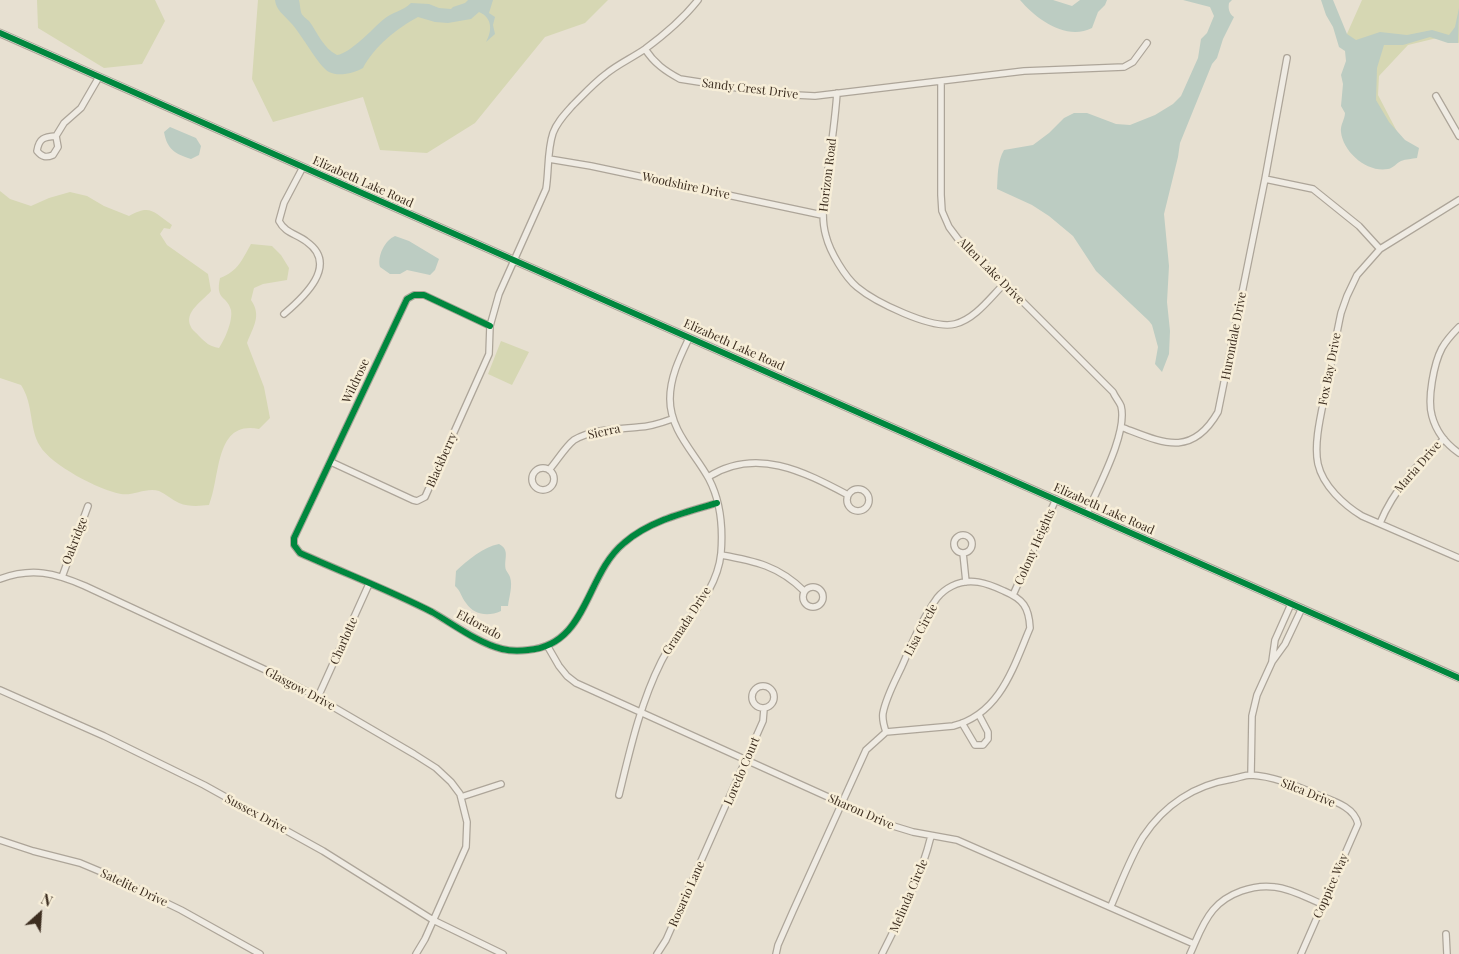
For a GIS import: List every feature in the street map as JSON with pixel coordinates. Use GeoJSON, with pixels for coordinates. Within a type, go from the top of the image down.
{"type":"FeatureCollection","features":[{"type":"Feature","properties":{"kind":"street"},"geometry":{"type":"LineString","coordinates":[[490,326],[500,294],[546,190],[553,132],[562,117],[607,72],[645,49],[682,18],[698,0]]}},
{"type":"Feature","properties":{"kind":"street","name":"Elizabeth Lake Road"},"geometry":{"type":"LineString","coordinates":[[0,33],[1459,678]]}},
{"type":"Feature","properties":{"kind":"street","name":"Sandy Crest Drive"},"geometry":{"type":"LineString","coordinates":[[645,49],[653,60],[668,73],[680,79],[776,94],[815,96],[1024,71],[1124,68],[1133,62],[1147,43]]}},
{"type":"Feature","properties":{"kind":"street","name":"Hurondale Drive"},"geometry":{"type":"LineString","coordinates":[[1121,427],[1160,441],[1179,443],[1188,441],[1202,432],[1212,423],[1218,412],[1265,179],[1287,58]]}},
{"type":"Feature","properties":{"kind":"street"},"geometry":{"type":"LineString","coordinates":[[56,136],[64,123],[81,108],[99,77]]}},
{"type":"Feature","properties":{"kind":"street","name":"Allen Lake Drive"},"geometry":{"type":"LineString","coordinates":[[941,81],[940,195],[942,211],[949,227],[958,239],[1113,392],[1120,404],[1121,427]]}},
{"type":"Feature","properties":{"kind":"street","name":"Horizon Road"},"geometry":{"type":"LineString","coordinates":[[837,93],[822,215],[830,249],[857,287],[920,320],[937,325],[953,325],[964,321],[974,314],[1004,284]]}},
{"type":"Feature","properties":{"kind":"street"},"geometry":{"type":"LineString","coordinates":[[1436,96],[1459,136]]}},
{"type":"Feature","properties":{"kind":"street","name":"Woodshire Drive"},"geometry":{"type":"LineString","coordinates":[[549,159],[591,166],[822,215]]}},
{"type":"Feature","properties":{"kind":"street"},"geometry":{"type":"LineString","coordinates":[[284,314],[302,299],[311,288],[317,277],[320,261],[316,250],[306,241],[282,227],[280,221],[284,203],[303,167]]}},
{"type":"Feature","properties":{"kind":"street"},"geometry":{"type":"LineString","coordinates":[[1265,179],[1313,189],[1354,221],[1380,248]]}},
{"type":"Feature","properties":{"kind":"street","name":"Fox Bay Drive"},"geometry":{"type":"LineString","coordinates":[[1318,465],[1320,421],[1341,312],[1357,275],[1380,248],[1459,200]]}},
{"type":"Feature","properties":{"kind":"street","name":"Wildrose"},"geometry":{"type":"LineString","coordinates":[[300,553],[291,547],[294,538],[407,299],[413,292],[490,326]]}},
{"type":"Feature","properties":{"kind":"street","name":"Blackberry"},"geometry":{"type":"LineString","coordinates":[[330,462],[413,500],[418,501],[425,497],[489,354],[490,326]]}},
{"type":"Feature","properties":{"kind":"street"},"geometry":{"type":"LineString","coordinates":[[1459,327],[1442,348],[1436,366],[1431,414],[1438,432],[1459,452]]}},
{"type":"Feature","properties":{"kind":"street","name":"Granada Drive"},"geometry":{"type":"LineString","coordinates":[[619,795],[640,713],[662,660],[706,596],[717,572],[721,555],[722,524],[714,489],[679,433],[672,418],[670,399],[672,380],[689,338]]}},
{"type":"Feature","properties":{"kind":"street","name":"Sierra"},"geometry":{"type":"LineString","coordinates":[[549,470],[573,441],[588,434],[623,427],[659,424],[672,418]]}},
{"type":"Feature","properties":{"kind":"street"},"geometry":{"type":"LineString","coordinates":[[1087,513],[1118,440],[1121,427]]}},
{"type":"Feature","properties":{"kind":"street","name":"Maria Drive"},"geometry":{"type":"LineString","coordinates":[[1380,523],[1395,494],[1423,459],[1444,439]]}},
{"type":"Feature","properties":{"kind":"street"},"geometry":{"type":"LineString","coordinates":[[708,478],[730,466],[750,462],[765,463],[805,475],[848,495]]}},
{"type":"Feature","properties":{"kind":"street"},"geometry":{"type":"LineString","coordinates":[[1311,468],[1318,465],[1325,480],[1342,501],[1362,516],[1459,558]]}},
{"type":"Feature","properties":{"kind":"street","name":"Colony Heights"},"geometry":{"type":"LineString","coordinates":[[1013,595],[1056,499]]}},
{"type":"Feature","properties":{"kind":"street","name":"Eldorado"},"geometry":{"type":"LineString","coordinates":[[300,553],[430,612],[484,642],[500,649],[521,651],[548,647],[572,628],[604,565],[624,543],[639,531],[717,503]]}},
{"type":"Feature","properties":{"kind":"street","name":"Oakridge"},"geometry":{"type":"LineString","coordinates":[[62,576],[88,506]]}},
{"type":"Feature","properties":{"kind":"street"},"geometry":{"type":"LineString","coordinates":[[776,954],[778,945],[866,750],[886,732],[902,729],[941,728],[962,724],[989,707],[1002,691],[1030,628],[1029,617],[1025,606],[1013,595],[980,582],[966,582],[963,553]]}},
{"type":"Feature","properties":{"kind":"street"},"geometry":{"type":"LineString","coordinates":[[721,555],[763,564],[784,574],[804,591]]}},
{"type":"Feature","properties":{"kind":"street","name":"Glasgow Drive"},"geometry":{"type":"LineString","coordinates":[[1,577],[21,572],[38,572],[62,576],[270,672],[318,698],[436,768],[451,782],[461,797],[468,822],[466,847],[433,920]]}},
{"type":"Feature","properties":{"kind":"street","name":"Lisa Circle"},"geometry":{"type":"LineString","coordinates":[[886,732],[883,715],[885,706],[927,614],[945,591],[954,585],[966,582]]}},
{"type":"Feature","properties":{"kind":"street","name":"Charlotte"},"geometry":{"type":"LineString","coordinates":[[318,698],[370,584]]}},
{"type":"Feature","properties":{"kind":"street"},"geometry":{"type":"LineString","coordinates":[[1272,662],[1275,640],[1291,604]]}},
{"type":"Feature","properties":{"kind":"street"},"geometry":{"type":"LineString","coordinates":[[1251,775],[1254,705],[1272,662],[1285,644],[1302,608]]}},
{"type":"Feature","properties":{"kind":"street","name":"Sharon Drive"},"geometry":{"type":"LineString","coordinates":[[548,647],[566,676],[640,713],[899,829],[956,840],[1111,906],[1194,944]]}},
{"type":"Feature","properties":{"kind":"street","name":"Loredo Court"},"geometry":{"type":"LineString","coordinates":[[762,686],[770,688],[774,695],[774,703],[764,709],[756,706],[752,699],[753,692],[762,686]]}},
{"type":"Feature","properties":{"kind":"street","name":"Sussex Drive"},"geometry":{"type":"LineString","coordinates":[[0,690],[104,736],[204,786],[323,851],[433,920],[503,954]]}},
{"type":"Feature","properties":{"kind":"street","name":"Loredo Court"},"geometry":{"type":"LineString","coordinates":[[714,833],[763,721],[764,709]]}},
{"type":"Feature","properties":{"kind":"street"},"geometry":{"type":"LineString","coordinates":[[962,724],[971,740],[976,745],[982,745],[988,739],[988,732],[979,715]]}},
{"type":"Feature","properties":{"kind":"street","name":"Silca Drive"},"geometry":{"type":"LineString","coordinates":[[1111,906],[1143,838],[1156,820],[1190,792],[1214,782],[1251,775],[1279,780],[1349,809],[1356,817]]}},
{"type":"Feature","properties":{"kind":"street"},"geometry":{"type":"LineString","coordinates":[[461,797],[501,784]]}},
{"type":"Feature","properties":{"kind":"street","name":"Coppice Way"},"geometry":{"type":"LineString","coordinates":[[1301,954],[1358,824],[1356,817]]}},
{"type":"Feature","properties":{"kind":"street","name":"Rosario Lane"},"geometry":{"type":"LineString","coordinates":[[657,954],[666,940],[714,833]]}},
{"type":"Feature","properties":{"kind":"street","name":"Melinda Circle"},"geometry":{"type":"LineString","coordinates":[[882,954],[926,857],[931,836]]}},
{"type":"Feature","properties":{"kind":"street","name":"Satelite Drive"},"geometry":{"type":"LineString","coordinates":[[0,840],[80,863],[110,876],[181,910],[260,954]]}},
{"type":"Feature","properties":{"kind":"street"},"geometry":{"type":"LineString","coordinates":[[1190,954],[1204,924],[1214,909],[1231,896],[1246,889],[1275,887],[1288,890],[1322,904]]}},
{"type":"Feature","properties":{"kind":"street"},"geometry":{"type":"LineString","coordinates":[[416,954],[433,920]]}},
{"type":"Feature","properties":{"kind":"street"},"geometry":{"type":"LineString","coordinates":[[1446,934],[1447,954]]}},
{"type":"Feature","properties":{"kind":"green space"},"geometry":{"type":"Polygon","coordinates":[[[37,0],[155,0],[165,21],[142,64],[104,68],[38,28],[37,0]]]}},
{"type":"Feature","properties":{"kind":"green space"},"geometry":{"type":"Polygon","coordinates":[[[258,0],[608,0],[585,23],[545,37],[475,123],[427,153],[380,150],[363,97],[273,122],[252,79],[258,0]]]}},
{"type":"Feature","properties":{"kind":"green space"},"geometry":{"type":"Polygon","coordinates":[[[1362,0],[1459,0],[1459,43],[1437,38],[1408,45],[1379,76],[1378,95],[1403,143],[1389,169],[1346,36],[1362,0]]]}},
{"type":"Feature","properties":{"kind":"green space"},"geometry":{"type":"Polygon","coordinates":[[[0,191],[10,199],[31,206],[70,192],[87,196],[104,206],[129,216],[136,212],[147,210],[160,216],[172,225],[170,229],[164,228],[160,234],[167,245],[208,274],[211,291],[195,307],[189,322],[192,329],[204,341],[219,348],[224,340],[231,319],[229,305],[219,291],[220,278],[235,268],[251,244],[272,246],[281,255],[289,268],[287,280],[263,284],[254,288],[251,300],[256,316],[254,327],[247,343],[264,387],[270,418],[259,429],[244,429],[234,433],[227,442],[218,466],[209,505],[194,506],[183,504],[176,502],[162,492],[154,490],[130,494],[112,492],[76,476],[54,461],[40,446],[34,432],[28,401],[21,385],[0,378],[0,191]]]}},
{"type":"Feature","properties":{"kind":"green space"},"geometry":{"type":"Polygon","coordinates":[[[501,341],[529,352],[512,385],[488,374],[501,341]]]}},
{"type":"Feature","properties":{"kind":"shaded area"},"geometry":{"type":"Polygon","coordinates":[[[275,0],[299,0],[302,15],[309,21],[324,44],[337,55],[349,50],[387,17],[411,3],[429,4],[439,8],[451,9],[468,0],[493,0],[489,13],[495,17],[493,25],[495,34],[486,42],[490,25],[487,18],[479,12],[471,19],[448,23],[435,22],[418,17],[387,39],[373,53],[363,68],[351,73],[337,74],[329,72],[320,64],[294,27],[279,10],[275,0]]]}},
{"type":"Feature","properties":{"kind":"shaded area"},"geometry":{"type":"Polygon","coordinates":[[[1020,0],[1053,0],[1072,6],[1080,0],[1107,0],[1098,12],[1092,28],[1072,32],[1062,30],[1043,21],[1020,0]]]}},
{"type":"Feature","properties":{"kind":"shaded area"},"geometry":{"type":"Polygon","coordinates":[[[1183,0],[1232,0],[1229,3],[1229,9],[1234,17],[1223,39],[1217,58],[1212,64],[1180,143],[1164,214],[1169,266],[1167,302],[1170,331],[1169,354],[1162,372],[1155,364],[1158,347],[1152,325],[1096,271],[1073,236],[1032,205],[997,189],[1000,159],[1004,150],[1033,145],[1064,118],[1074,113],[1087,113],[1116,124],[1130,125],[1155,115],[1173,104],[1181,96],[1198,58],[1201,39],[1207,33],[1214,16],[1210,7],[1183,0]]]}},
{"type":"Feature","properties":{"kind":"shaded area"},"geometry":{"type":"Polygon","coordinates":[[[1321,0],[1333,0],[1347,34],[1356,40],[1380,32],[1407,35],[1432,30],[1449,35],[1455,27],[1459,8],[1458,43],[1448,43],[1430,37],[1403,45],[1384,45],[1377,68],[1376,100],[1389,122],[1405,140],[1419,148],[1417,158],[1401,161],[1390,168],[1372,168],[1357,160],[1346,147],[1341,129],[1345,113],[1341,106],[1343,84],[1341,75],[1346,61],[1345,51],[1339,47],[1333,27],[1326,15],[1321,0]]]}},
{"type":"Feature","properties":{"kind":"shaded area"},"geometry":{"type":"Polygon","coordinates":[[[170,127],[196,138],[201,146],[199,155],[191,159],[173,150],[167,143],[164,132],[170,127]]]}},
{"type":"Feature","properties":{"kind":"shaded area"},"geometry":{"type":"Polygon","coordinates":[[[395,236],[409,241],[439,259],[435,270],[430,275],[407,270],[400,274],[390,274],[380,267],[379,263],[383,249],[388,241],[395,236]]]}},
{"type":"Feature","properties":{"kind":"shaded area"},"geometry":{"type":"Polygon","coordinates":[[[499,544],[503,546],[506,552],[505,566],[511,580],[508,606],[501,606],[501,611],[496,613],[482,614],[473,610],[464,601],[455,586],[456,571],[482,551],[499,544]]]}},
{"type":"Feature","properties":{"kind":"cycle path"},"geometry":{"type":"LineString","coordinates":[[0,33],[1459,678]]}},
{"type":"Feature","properties":{"kind":"cycle path"},"geometry":{"type":"LineString","coordinates":[[490,326],[424,295],[414,295],[407,299],[294,538],[294,545],[300,553],[416,604],[466,633],[493,646],[505,650],[528,650],[548,645],[563,636],[584,607],[611,557],[634,535],[656,523],[717,503]]}}]}
